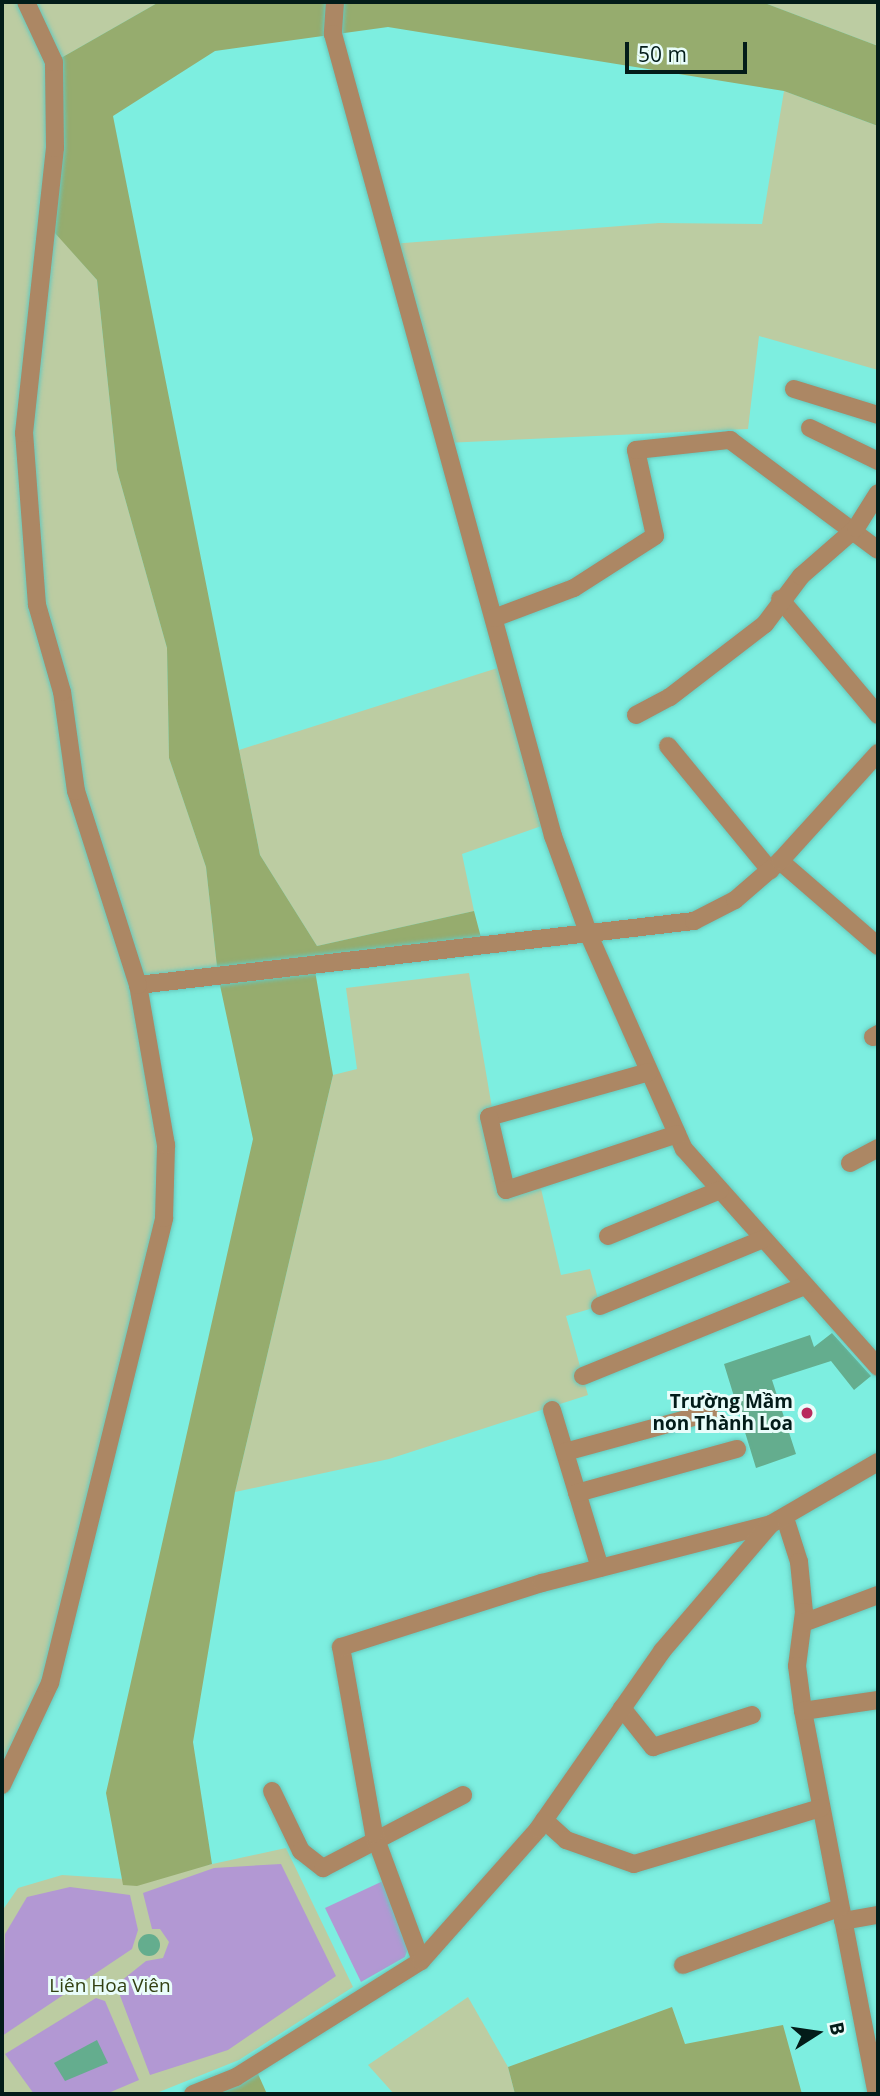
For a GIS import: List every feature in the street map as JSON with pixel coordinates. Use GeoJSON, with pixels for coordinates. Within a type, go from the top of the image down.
{"type":"FeatureCollection","features":[{"type":"Feature","properties":{"kind":"street"},"geometry":{"type":"LineString","coordinates":[[2,1785],[50,1683],[164,1218],[166,1145],[138,985],[76,791],[31,558],[24,433],[55,149],[54,62],[26,2]]}},
{"type":"Feature","properties":{"kind":"street"},"geometry":{"type":"LineString","coordinates":[[335,2],[334,34],[553,836],[589,935],[677,1134],[720,1190],[804,1286],[871,1349],[878,1367]]}},
{"type":"Feature","properties":{"kind":"street"},"geometry":{"type":"LineString","coordinates":[[794,390],[878,415]]}},
{"type":"Feature","properties":{"kind":"street"},"geometry":{"type":"LineString","coordinates":[[810,428],[878,461]]}},
{"type":"Feature","properties":{"kind":"street"},"geometry":{"type":"LineString","coordinates":[[494,618],[575,588],[655,536],[636,450],[730,440],[856,528],[878,550]]}},
{"type":"Feature","properties":{"kind":"street"},"geometry":{"type":"LineString","coordinates":[[636,715],[670,697],[765,625],[780,599],[856,528],[878,493]]}},
{"type":"Feature","properties":{"kind":"street"},"geometry":{"type":"LineString","coordinates":[[780,599],[878,715]]}},
{"type":"Feature","properties":{"kind":"street"},"geometry":{"type":"LineString","coordinates":[[668,746],[775,865],[878,946]]}},
{"type":"Feature","properties":{"kind":"street"},"geometry":{"type":"LineString","coordinates":[[138,985],[694,921],[735,900],[775,865],[878,753]]}},
{"type":"Feature","properties":{"kind":"street"},"geometry":{"type":"LineString","coordinates":[[649,1072],[489,1117],[506,1190],[677,1134]]}},
{"type":"Feature","properties":{"kind":"street"},"geometry":{"type":"LineString","coordinates":[[850,1163],[878,1148]]}},
{"type":"Feature","properties":{"kind":"street"},"geometry":{"type":"LineString","coordinates":[[608,1236],[720,1190]]}},
{"type":"Feature","properties":{"kind":"street"},"geometry":{"type":"LineString","coordinates":[[600,1306],[763,1239]]}},
{"type":"Feature","properties":{"kind":"street"},"geometry":{"type":"LineString","coordinates":[[583,1376],[804,1286]]}},
{"type":"Feature","properties":{"kind":"street"},"geometry":{"type":"LineString","coordinates":[[552,1410],[600,1567]]}},
{"type":"Feature","properties":{"kind":"street"},"geometry":{"type":"LineString","coordinates":[[565,1452],[709,1413]]}},
{"type":"Feature","properties":{"kind":"street"},"geometry":{"type":"LineString","coordinates":[[577,1493],[737,1449]]}},
{"type":"Feature","properties":{"kind":"street"},"geometry":{"type":"LineString","coordinates":[[421,1961],[377,1843],[341,1647],[600,1567],[778,1521],[878,1462]]}},
{"type":"Feature","properties":{"kind":"street"},"geometry":{"type":"LineString","coordinates":[[778,1521],[799,1562],[803,1623],[797,1666],[803,1711],[876,2090]]}},
{"type":"Feature","properties":{"kind":"street"},"geometry":{"type":"LineString","coordinates":[[193,2094],[236,2077],[421,1961],[544,1820],[622,1707],[778,1521]]}},
{"type":"Feature","properties":{"kind":"street"},"geometry":{"type":"LineString","coordinates":[[803,1623],[878,1595]]}},
{"type":"Feature","properties":{"kind":"street"},"geometry":{"type":"LineString","coordinates":[[803,1711],[878,1700]]}},
{"type":"Feature","properties":{"kind":"street"},"geometry":{"type":"LineString","coordinates":[[622,1707],[653,1747],[752,1716]]}},
{"type":"Feature","properties":{"kind":"street"},"geometry":{"type":"LineString","coordinates":[[272,1791],[310,1862],[323,1868],[377,1843],[463,1795]]}},
{"type":"Feature","properties":{"kind":"street"},"geometry":{"type":"LineString","coordinates":[[544,1820],[566,1840],[634,1864],[821,1808]]}},
{"type":"Feature","properties":{"kind":"street"},"geometry":{"type":"LineString","coordinates":[[683,1965],[841,1915],[878,1915]]}},
{"type":"Feature","properties":{"kind":"green space"},"geometry":{"type":"Polygon","coordinates":[[[2,2],[159,2],[54,62],[47,223],[97,280],[117,470],[167,648],[169,758],[206,867],[218,976],[138,986],[153,1064],[164,1218],[50,1683],[2,1785],[2,2]]]}},
{"type":"Feature","properties":{"kind":"green space"},"geometry":{"type":"Polygon","coordinates":[[[159,2],[762,2],[878,46],[878,126],[784,91],[388,27],[215,51],[113,116],[260,855],[317,946],[474,911],[483,945],[314,965],[333,1075],[235,1492],[193,1742],[212,1864],[137,1886],[123,1885],[106,1793],[253,1139],[218,976],[206,867],[169,758],[167,648],[117,470],[97,280],[46,223],[54,62],[159,2]]]}},
{"type":"Feature","properties":{"kind":"green space"},"geometry":{"type":"Polygon","coordinates":[[[762,2],[878,2],[878,46],[762,2]]]}},
{"type":"Feature","properties":{"kind":"green space"},"geometry":{"type":"Polygon","coordinates":[[[784,91],[878,126],[878,370],[759,336],[748,429],[445,443],[391,244],[659,223],[762,224],[784,91]]]}},
{"type":"Feature","properties":{"kind":"green space"},"geometry":{"type":"Polygon","coordinates":[[[507,665],[550,823],[462,854],[474,911],[317,946],[260,855],[239,750],[507,665]]]}},
{"type":"Feature","properties":{"kind":"green space"},"geometry":{"type":"Polygon","coordinates":[[[469,973],[506,1190],[539,1180],[561,1275],[590,1269],[600,1306],[566,1316],[588,1395],[389,1459],[235,1492],[333,1075],[357,1069],[346,988],[469,973]]]}},
{"type":"Feature","properties":{"kind":"green space","name":"Liên Hoa Viên"},"geometry":{"type":"Polygon","coordinates":[[[286,1848],[353,1987],[239,2060],[154,2094],[2,2094],[2,1911],[18,1888],[62,1875],[139,1880],[286,1848]]]}},
{"type":"Feature","properties":{"kind":"green space"},"geometry":{"type":"Polygon","coordinates":[[[468,1997],[508,2067],[515,2094],[394,2094],[368,2065],[468,1997]]]}},
{"type":"Feature","properties":{"kind":"green space"},"geometry":{"type":"Polygon","coordinates":[[[672,2007],[685,2044],[783,2025],[802,2094],[515,2094],[508,2067],[672,2007]]]}},
{"type":"Feature","properties":{"kind":"green space"},"geometry":{"type":"Polygon","coordinates":[[[254,2065],[267,2094],[193,2094],[254,2065]]]}},
{"type":"Feature","properties":{"kind":"shaded area"},"geometry":{"type":"Polygon","coordinates":[[[281,1864],[336,1976],[228,2050],[150,2075],[116,1985],[146,1961],[163,1958],[169,1942],[160,1929],[152,1929],[143,1893],[214,1868],[281,1864]]]}},
{"type":"Feature","properties":{"kind":"shaded area"},"geometry":{"type":"Polygon","coordinates":[[[383,1881],[410,1942],[405,1957],[361,1982],[325,1908],[383,1881]]]}},
{"type":"Feature","properties":{"kind":"shaded area"},"geometry":{"type":"Polygon","coordinates":[[[70,1887],[130,1895],[138,1930],[132,1949],[2,2036],[5,1934],[27,1897],[70,1887]]]}},
{"type":"Feature","properties":{"kind":"shaded area"},"geometry":{"type":"Polygon","coordinates":[[[96,1998],[105,2001],[139,2080],[106,2094],[34,2094],[5,2054],[96,1998]]]}},
{"type":"Feature","properties":{"kind":"building"},"geometry":{"type":"Polygon","coordinates":[[[832,1333],[871,1376],[854,1390],[831,1361],[772,1380],[796,1454],[756,1468],[724,1364],[810,1335],[814,1347],[832,1333]]]}},
{"type":"Feature","properties":{"kind":"building"},"geometry":{"type":"Polygon","coordinates":[[[149,1934],[157,1937],[160,1945],[157,1953],[149,1956],[141,1953],[138,1945],[141,1937],[149,1934]]]}},
{"type":"Feature","properties":{"kind":"building"},"geometry":{"type":"Polygon","coordinates":[[[97,2040],[108,2063],[65,2081],[54,2063],[97,2040]]]}},
{"type":"Feature","properties":{"kind":"place","name":"Trường Mầm non Thành Loa"},"geometry":{"type":"Point","coordinates":[807,1413]}}]}
